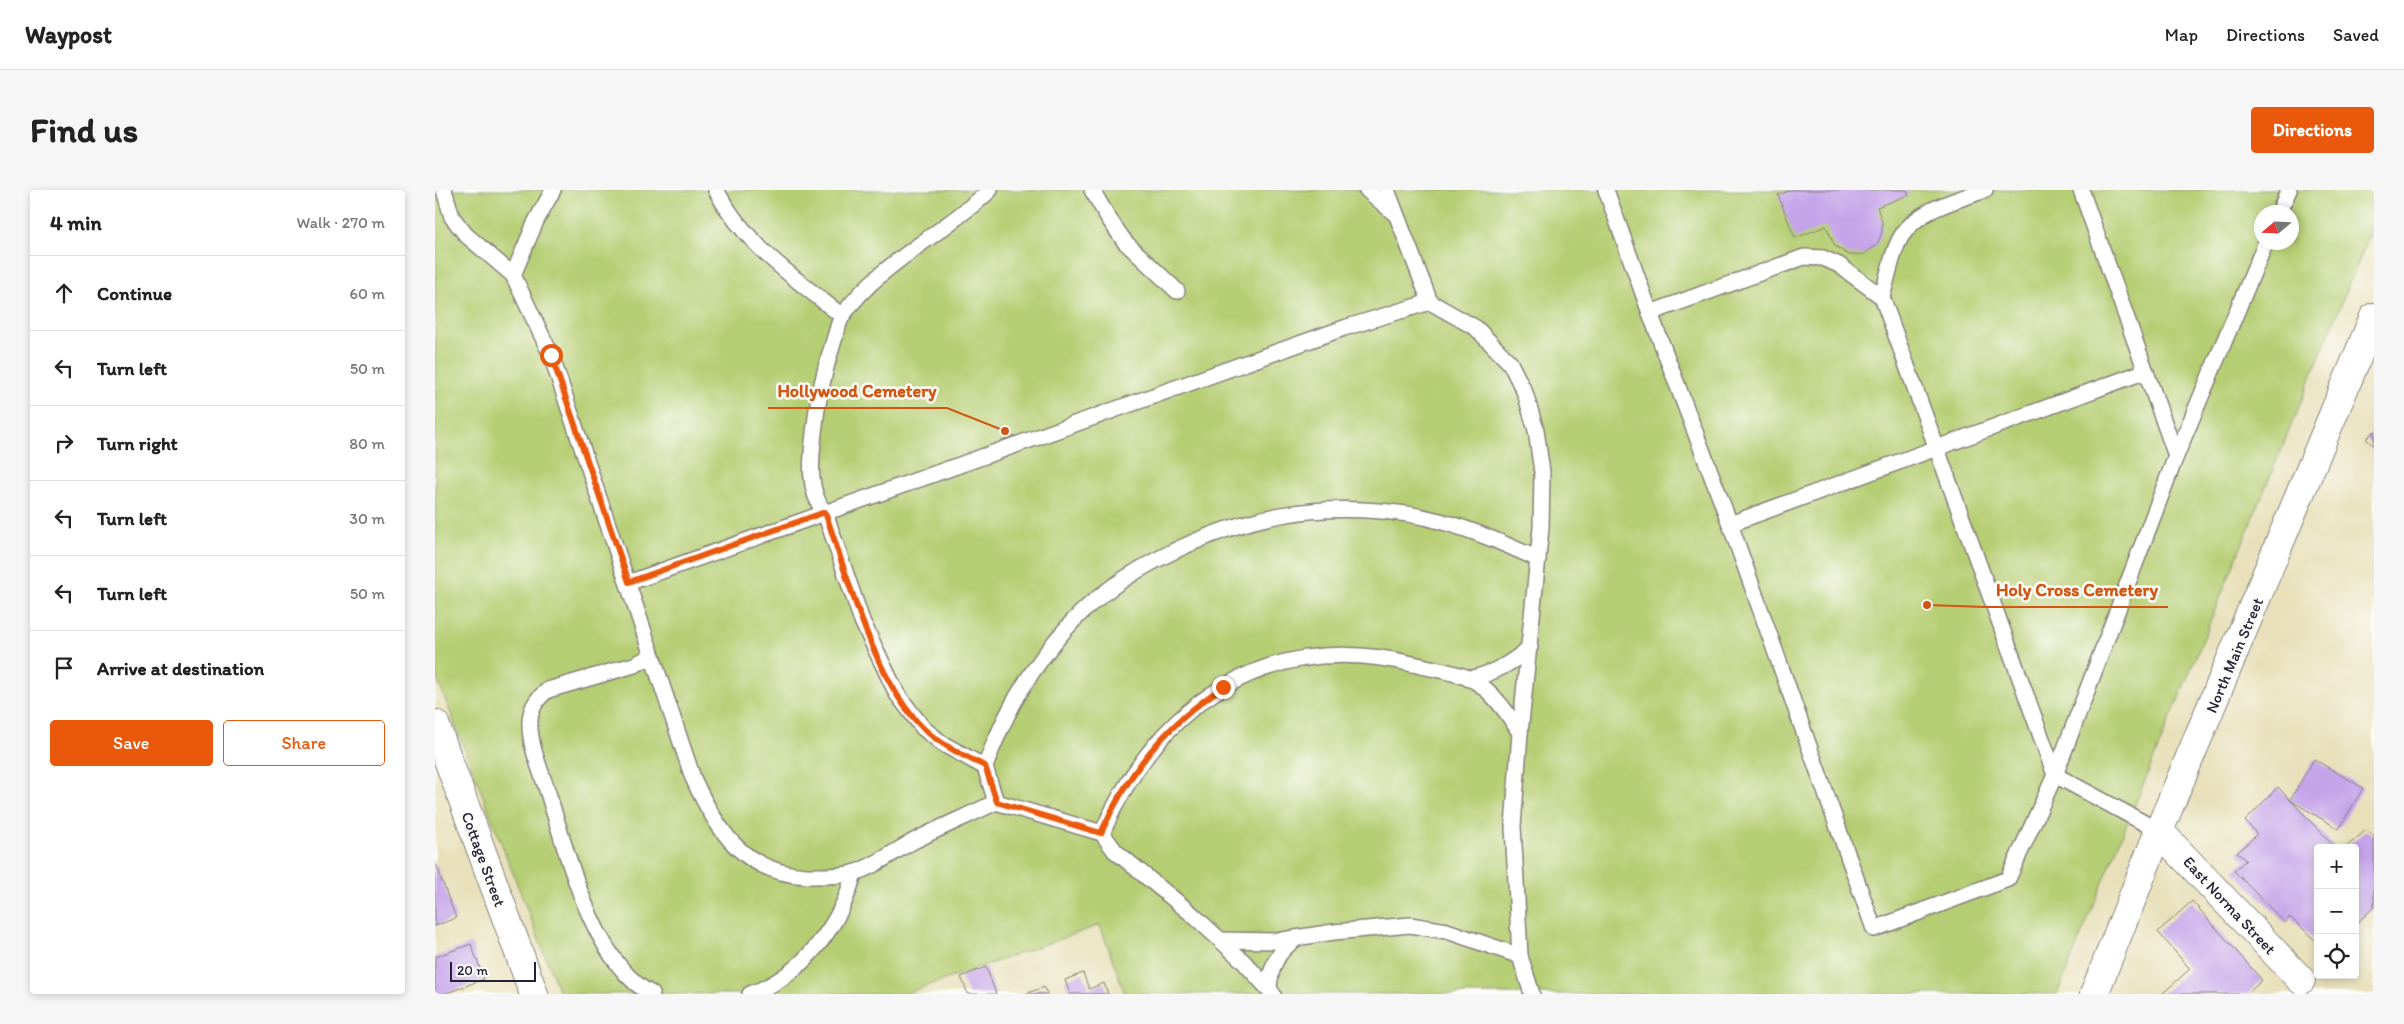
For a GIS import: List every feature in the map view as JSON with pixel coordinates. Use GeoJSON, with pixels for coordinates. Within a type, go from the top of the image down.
{"type":"FeatureCollection","features":[{"type":"Feature","properties":{"kind":"main road","name":"North Main Street"},"geometry":{"type":"LineString","coordinates":[[2094,994],[2159,831],[2374,317]]}},
{"type":"Feature","properties":{"kind":"main road","name":"Cottage Street"},"geometry":{"type":"LineString","coordinates":[[435,724],[533,994]]}},
{"type":"Feature","properties":{"kind":"main road","name":"East Norma Street"},"geometry":{"type":"LineString","coordinates":[[2159,831],[2301,980]]}},
{"type":"Feature","properties":{"kind":"lane"},"geometry":{"type":"LineString","coordinates":[[444,190],[452,217],[466,235],[513,275],[551,355],[629,582],[693,778],[719,828],[734,846],[752,860],[793,875],[837,876],[855,873],[926,835],[997,802],[1101,833],[1115,851],[1221,940],[1271,992]]}},
{"type":"Feature","properties":{"kind":"lane"},"geometry":{"type":"LineString","coordinates":[[513,275],[536,221],[553,190]]}},
{"type":"Feature","properties":{"kind":"lane"},"geometry":{"type":"LineString","coordinates":[[716,190],[735,221],[767,255],[842,316]]}},
{"type":"Feature","properties":{"kind":"lane"},"geometry":{"type":"LineString","coordinates":[[985,766],[943,744],[923,728],[897,694],[862,621],[825,512],[817,502],[813,489],[813,445],[819,392],[842,316],[872,283],[942,231],[990,190]]}},
{"type":"Feature","properties":{"kind":"lane"},"geometry":{"type":"LineString","coordinates":[[1092,190],[1125,242],[1177,291]]}},
{"type":"Feature","properties":{"kind":"lane"},"geometry":{"type":"LineString","coordinates":[[1367,190],[1396,214]]}},
{"type":"Feature","properties":{"kind":"lane"},"geometry":{"type":"LineString","coordinates":[[1387,190],[1430,302],[1476,328],[1510,363],[1525,393],[1536,430],[1542,472],[1541,528],[1520,733],[1513,826],[1520,956],[1532,994]]}},
{"type":"Feature","properties":{"kind":"lane"},"geometry":{"type":"LineString","coordinates":[[1606,190],[1650,313],[1730,524],[1874,929],[2008,879],[2055,775],[2177,456],[2264,250]]}},
{"type":"Feature","properties":{"kind":"lane"},"geometry":{"type":"LineString","coordinates":[[1882,297],[1897,245],[1903,233],[1913,222],[1929,210],[1985,190]]}},
{"type":"Feature","properties":{"kind":"lane"},"geometry":{"type":"LineString","coordinates":[[2081,190],[2177,456]]}},
{"type":"Feature","properties":{"kind":"lane"},"geometry":{"type":"LineString","coordinates":[[2282,205],[2289,190]]}},
{"type":"Feature","properties":{"kind":"lane"},"geometry":{"type":"LineString","coordinates":[[1650,313],[1803,257],[1823,258],[1839,265],[1882,297],[2055,775],[2159,831]]}},
{"type":"Feature","properties":{"kind":"lane"},"geometry":{"type":"LineString","coordinates":[[629,582],[1344,328],[1430,302]]}},
{"type":"Feature","properties":{"kind":"lane"},"geometry":{"type":"LineString","coordinates":[[1730,524],[2146,371]]}},
{"type":"Feature","properties":{"kind":"lane"},"geometry":{"type":"LineString","coordinates":[[997,802],[985,766],[1007,716],[1033,667],[1073,620],[1107,591],[1142,568],[1211,534],[1281,514],[1370,511],[1403,514],[1443,522],[1504,543],[1538,559]]}},
{"type":"Feature","properties":{"kind":"lane"},"geometry":{"type":"LineString","coordinates":[[1469,679],[1499,670],[1514,662],[1530,647]]}},
{"type":"Feature","properties":{"kind":"lane"},"geometry":{"type":"LineString","coordinates":[[1101,833],[1114,805],[1145,757],[1165,733],[1193,707],[1253,671],[1287,661],[1319,655],[1350,655],[1405,662],[1469,679],[1485,689],[1510,716],[1520,733]]}},
{"type":"Feature","properties":{"kind":"lane"},"geometry":{"type":"LineString","coordinates":[[652,656],[634,665],[547,690],[538,697],[530,722],[537,756],[575,879],[592,922],[625,972],[644,990],[652,994]]}},
{"type":"Feature","properties":{"kind":"lane"},"geometry":{"type":"LineString","coordinates":[[750,994],[780,978],[814,950],[833,924],[841,909],[849,893],[855,873]]}},
{"type":"Feature","properties":{"kind":"lane"},"geometry":{"type":"LineString","coordinates":[[1221,940],[1258,942],[1296,939],[1334,932],[1410,925],[1447,931],[1520,956]]}},
{"type":"Feature","properties":{"kind":"lane"},"geometry":{"type":"LineString","coordinates":[[1271,992],[1270,974],[1279,953],[1296,939]]}},
{"type":"Feature","properties":{"kind":"green space"},"geometry":{"type":"Polygon","coordinates":[[[435,190],[2374,190],[2374,224],[2057,994],[1125,994],[1100,925],[904,994],[560,994],[435,673],[435,190]]]}},
{"type":"Feature","properties":{"kind":"building"},"geometry":{"type":"Polygon","coordinates":[[[1791,190],[1907,190],[1909,195],[1877,207],[1882,222],[1882,233],[1876,246],[1864,254],[1849,255],[1835,246],[1826,226],[1795,238],[1778,195],[1791,190]]]}},
{"type":"Feature","properties":{"kind":"building"},"geometry":{"type":"Polygon","coordinates":[[[2374,431],[2374,446],[2366,439],[2374,431]]]}},
{"type":"Feature","properties":{"kind":"building"},"geometry":{"type":"Polygon","coordinates":[[[2314,759],[2363,788],[2339,829],[2290,800],[2314,759]]]}},
{"type":"Feature","properties":{"kind":"building"},"geometry":{"type":"Polygon","coordinates":[[[2278,787],[2332,844],[2314,844],[2314,939],[2290,917],[2285,923],[2234,871],[2246,860],[2237,853],[2257,834],[2245,821],[2278,787]]]}},
{"type":"Feature","properties":{"kind":"building"},"geometry":{"type":"Polygon","coordinates":[[[2366,830],[2374,836],[2374,907],[2359,921],[2359,844],[2350,844],[2366,830]]]}},
{"type":"Feature","properties":{"kind":"building"},"geometry":{"type":"Polygon","coordinates":[[[435,862],[456,918],[435,926],[435,862]]]}},
{"type":"Feature","properties":{"kind":"building"},"geometry":{"type":"Polygon","coordinates":[[[2192,901],[2262,980],[2247,994],[2162,994],[2190,969],[2158,932],[2192,901]]]}},
{"type":"Feature","properties":{"kind":"building"},"geometry":{"type":"Polygon","coordinates":[[[471,944],[484,979],[444,994],[435,994],[435,957],[471,944]]]}},
{"type":"Feature","properties":{"kind":"building"},"geometry":{"type":"Polygon","coordinates":[[[986,967],[996,994],[968,994],[961,977],[986,967]]]}},
{"type":"Feature","properties":{"kind":"building"},"geometry":{"type":"Polygon","coordinates":[[[1083,973],[1089,989],[1104,983],[1108,994],[1070,994],[1065,980],[1083,973]]]}},
{"type":"Feature","properties":{"kind":"building"},"geometry":{"type":"Polygon","coordinates":[[[1044,987],[1047,994],[1025,994],[1044,987]]]}},
{"type":"Feature","properties":{"kind":"place","name":"Hollywood Cemetery"},"geometry":{"type":"Point","coordinates":[1005,431]}},
{"type":"Feature","properties":{"kind":"place","name":"Holy Cross Cemetery"},"geometry":{"type":"Point","coordinates":[1927,605]}},
{"type":"Feature","properties":{"kind":"route"},"geometry":{"type":"LineString","coordinates":[[551,355],[629,582],[825,512],[862,621],[897,694],[923,728],[943,744],[985,766],[997,802],[1101,833],[1114,805],[1145,757],[1165,733],[1193,707],[1223,687]]}}]}
